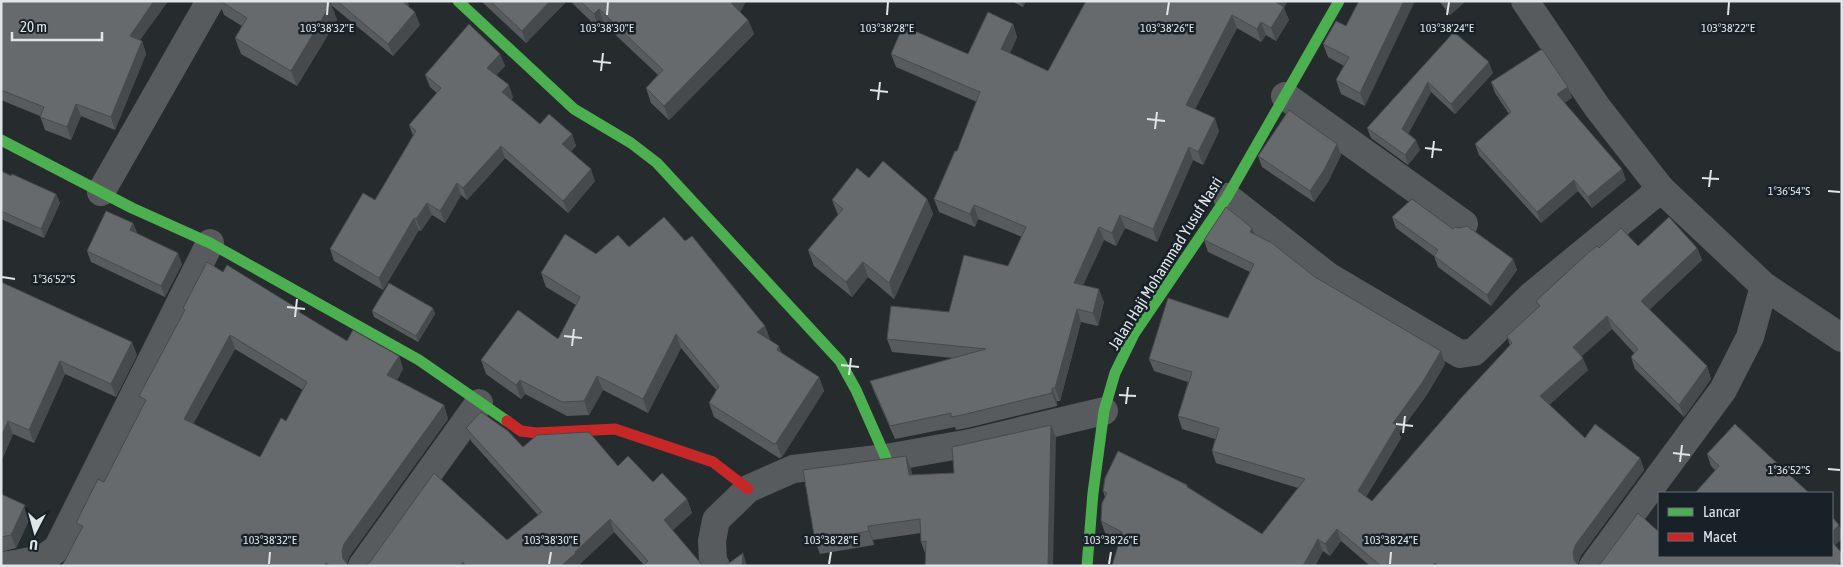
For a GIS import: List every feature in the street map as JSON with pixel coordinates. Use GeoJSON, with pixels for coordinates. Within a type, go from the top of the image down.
{"type":"FeatureCollection","features":[{"type":"Feature","properties":{"kind":"street"},"geometry":{"type":"LineString","coordinates":[[101,192],[210,1]]}},
{"type":"Feature","properties":{"kind":"street"},"geometry":{"type":"LineString","coordinates":[[458,1],[574,109],[631,143],[657,163],[840,361],[856,390],[886,458]]}},
{"type":"Feature","properties":{"kind":"street","name":"Jalan Haji Mohammad Yusuf Nasri"},"geometry":{"type":"LineString","coordinates":[[1087,566],[1093,493],[1104,411],[1115,373],[1134,334],[1226,197],[1339,1]]}},
{"type":"Feature","properties":{"kind":"street"},"geometry":{"type":"LineString","coordinates":[[1525,1],[1596,107],[1661,189],[1764,286],[1842,338]]}},
{"type":"Feature","properties":{"kind":"street"},"geometry":{"type":"LineString","coordinates":[[1285,96],[1464,224]]}},
{"type":"Feature","properties":{"kind":"street"},"geometry":{"type":"LineString","coordinates":[[1,140],[132,208],[210,243],[419,360],[521,431],[536,433],[615,429],[713,462],[748,489]]}},
{"type":"Feature","properties":{"kind":"street"},"geometry":{"type":"LineString","coordinates":[[1226,197],[1328,276],[1460,354],[1474,352],[1532,295],[1661,189]]}},
{"type":"Feature","properties":{"kind":"street"},"geometry":{"type":"LineString","coordinates":[[3,566],[44,558],[52,554],[58,547],[210,243]]}},
{"type":"Feature","properties":{"kind":"street"},"geometry":{"type":"LineString","coordinates":[[1593,566],[1723,390],[1750,338],[1764,286]]}},
{"type":"Feature","properties":{"kind":"street"},"geometry":{"type":"LineString","coordinates":[[362,566],[479,403]]}},
{"type":"Feature","properties":{"kind":"street"},"geometry":{"type":"LineString","coordinates":[[716,566],[713,562],[712,541],[716,520],[748,489],[793,469],[886,458],[970,443],[1104,411]]}},
{"type":"Feature","properties":{"kind":"building"},"geometry":{"type":"Polygon","coordinates":[[[1,1],[154,1],[130,36],[142,41],[111,117],[76,104],[67,127],[40,117],[44,107],[1,90],[1,1]]]}},
{"type":"Feature","properties":{"kind":"building"},"geometry":{"type":"Polygon","coordinates":[[[220,1],[326,1],[331,4],[291,71],[235,38],[247,18],[220,1]]]}},
{"type":"Feature","properties":{"kind":"building"},"geometry":{"type":"Polygon","coordinates":[[[337,1],[402,1],[415,12],[388,44],[337,1]]]}},
{"type":"Feature","properties":{"kind":"building"},"geometry":{"type":"Polygon","coordinates":[[[490,1],[550,1],[522,31],[490,1]]]}},
{"type":"Feature","properties":{"kind":"building"},"geometry":{"type":"Polygon","coordinates":[[[580,1],[733,1],[732,4],[748,20],[664,106],[646,88],[663,70],[599,9],[594,14],[580,1]]]}},
{"type":"Feature","properties":{"kind":"building"},"geometry":{"type":"Polygon","coordinates":[[[1086,1],[1276,1],[1284,7],[1271,28],[1261,22],[1257,29],[1232,15],[1186,105],[1215,118],[1198,152],[1189,147],[1153,229],[1120,215],[1112,233],[1099,227],[1074,283],[1099,289],[1093,313],[1077,309],[1052,393],[962,415],[951,417],[951,413],[890,426],[870,381],[986,349],[887,339],[891,306],[949,312],[964,255],[1008,266],[1026,227],[974,205],[970,214],[934,199],[955,151],[957,151],[980,92],[891,54],[903,26],[968,54],[988,12],[1013,24],[1001,49],[1048,71],[1086,1]]]}},
{"type":"Feature","properties":{"kind":"building"},"geometry":{"type":"Polygon","coordinates":[[[1359,1],[1404,1],[1360,93],[1336,80],[1349,57],[1323,44],[1336,21],[1346,26],[1359,1]]]}},
{"type":"Feature","properties":{"kind":"building"},"geometry":{"type":"Polygon","coordinates":[[[469,24],[500,54],[487,68],[509,85],[502,92],[540,124],[549,114],[572,134],[562,144],[591,169],[563,201],[501,146],[463,188],[457,183],[440,211],[427,203],[416,219],[414,218],[379,278],[330,249],[363,193],[375,200],[416,131],[409,125],[441,88],[425,75],[469,24]]]}},
{"type":"Feature","properties":{"kind":"building"},"geometry":{"type":"Polygon","coordinates":[[[1454,32],[1489,62],[1451,104],[1428,82],[1402,129],[1416,140],[1405,155],[1367,128],[1454,32]]]}},
{"type":"Feature","properties":{"kind":"building"},"geometry":{"type":"Polygon","coordinates":[[[1542,49],[1568,87],[1557,94],[1622,169],[1588,197],[1574,180],[1537,212],[1475,144],[1511,112],[1491,82],[1542,49]]]}},
{"type":"Feature","properties":{"kind":"building"},"geometry":{"type":"Polygon","coordinates":[[[1289,110],[1337,144],[1324,170],[1310,191],[1258,156],[1289,110]]]}},
{"type":"Feature","properties":{"kind":"building"},"geometry":{"type":"Polygon","coordinates":[[[883,161],[927,199],[889,283],[863,262],[846,282],[808,250],[843,209],[832,200],[857,168],[869,178],[883,161]]]}},
{"type":"Feature","properties":{"kind":"building"},"geometry":{"type":"Polygon","coordinates":[[[1,171],[56,194],[41,229],[1,211],[1,171]]]}},
{"type":"Feature","properties":{"kind":"building"},"geometry":{"type":"Polygon","coordinates":[[[1412,199],[1453,229],[1455,227],[1467,226],[1513,259],[1487,295],[1434,256],[1438,250],[1392,217],[1412,199]]]}},
{"type":"Feature","properties":{"kind":"building"},"geometry":{"type":"Polygon","coordinates":[[[1226,207],[1252,228],[1250,232],[1272,243],[1315,277],[1441,351],[1422,383],[1393,423],[1397,426],[1358,491],[1372,501],[1462,397],[1512,343],[1507,336],[1540,306],[1536,301],[1588,253],[1597,246],[1599,248],[1621,228],[1638,246],[1669,217],[1697,248],[1641,301],[1707,366],[1679,405],[1631,357],[1638,349],[1607,316],[1573,347],[1583,358],[1540,396],[1585,438],[1595,424],[1640,458],[1576,544],[1573,552],[1574,560],[1579,566],[1437,566],[1435,563],[1433,566],[1381,566],[1337,529],[1325,544],[1318,539],[1303,566],[1112,566],[1122,532],[1101,521],[1102,503],[1107,493],[1103,491],[1105,478],[1118,451],[1187,485],[1187,487],[1262,534],[1305,479],[1212,451],[1219,428],[1178,416],[1192,372],[1149,359],[1168,298],[1228,318],[1254,264],[1204,240],[1226,207]]]}},
{"type":"Feature","properties":{"kind":"building"},"geometry":{"type":"Polygon","coordinates":[[[106,211],[133,223],[130,230],[178,253],[161,286],[87,251],[106,211]]]}},
{"type":"Feature","properties":{"kind":"building"},"geometry":{"type":"Polygon","coordinates":[[[664,217],[685,241],[692,236],[765,326],[757,332],[779,346],[777,350],[819,377],[774,444],[709,403],[719,386],[676,334],[643,399],[597,376],[584,401],[562,402],[520,380],[516,385],[481,360],[518,310],[558,339],[580,297],[541,273],[565,234],[596,254],[618,235],[629,247],[664,217]]]}},
{"type":"Feature","properties":{"kind":"building"},"geometry":{"type":"Polygon","coordinates":[[[207,262],[223,272],[227,265],[347,341],[353,330],[399,356],[387,375],[444,405],[344,544],[342,551],[343,559],[349,566],[330,566],[326,563],[324,566],[62,566],[83,526],[76,523],[98,479],[104,482],[146,400],[139,396],[185,310],[183,308],[207,262]],[[230,335],[184,419],[260,457],[281,418],[286,421],[307,382],[230,335]]]}},
{"type":"Feature","properties":{"kind":"building"},"geometry":{"type":"Polygon","coordinates":[[[1,282],[132,342],[111,384],[60,361],[29,430],[8,421],[1,437],[1,282]]]}},
{"type":"Feature","properties":{"kind":"building"},"geometry":{"type":"Polygon","coordinates":[[[389,283],[433,308],[416,336],[372,311],[389,283]]]}},
{"type":"Feature","properties":{"kind":"building"},"geometry":{"type":"Polygon","coordinates":[[[481,412],[508,431],[523,447],[537,435],[589,432],[618,466],[628,456],[653,482],[662,473],[687,499],[664,520],[703,566],[643,566],[648,561],[610,519],[561,566],[465,566],[463,562],[460,566],[365,566],[370,562],[434,473],[507,540],[542,512],[466,428],[481,412]]]}},
{"type":"Feature","properties":{"kind":"building"},"geometry":{"type":"Polygon","coordinates":[[[1735,424],[1808,492],[1696,492],[1719,466],[1707,454],[1735,424]]]}},
{"type":"Feature","properties":{"kind":"building"},"geometry":{"type":"Polygon","coordinates":[[[1051,425],[1048,566],[925,566],[926,541],[921,542],[920,519],[868,526],[869,531],[815,541],[803,470],[906,456],[909,475],[954,473],[952,447],[1051,425]]]}},
{"type":"Feature","properties":{"kind":"building"},"geometry":{"type":"Polygon","coordinates":[[[1,494],[25,505],[11,535],[1,537],[1,494]]]}},
{"type":"Feature","properties":{"kind":"building"},"geometry":{"type":"Polygon","coordinates":[[[1638,513],[1658,531],[1658,557],[1833,557],[1833,543],[1842,553],[1842,562],[1837,566],[1597,566],[1638,513]]]}},
{"type":"Feature","properties":{"kind":"building"},"geometry":{"type":"Polygon","coordinates":[[[1833,518],[1839,525],[1833,531],[1833,518]]]}},
{"type":"Feature","properties":{"kind":"building"},"geometry":{"type":"Polygon","coordinates":[[[743,553],[742,566],[725,566],[743,553]]]}},
{"type":"Feature","properties":{"kind":"traffic: fast"},"geometry":{"type":"LineString","coordinates":[[458,1],[574,109],[631,143],[657,163],[840,361],[856,390],[886,458]]}},
{"type":"Feature","properties":{"kind":"traffic: fast"},"geometry":{"type":"LineString","coordinates":[[1087,566],[1093,493],[1104,411],[1115,373],[1134,334],[1227,197],[1339,1]]}},
{"type":"Feature","properties":{"kind":"traffic: fast"},"geometry":{"type":"LineString","coordinates":[[1,140],[132,208],[210,243],[419,360],[507,421]]}},
{"type":"Feature","properties":{"kind":"traffic: jam"},"geometry":{"type":"LineString","coordinates":[[507,421],[521,431],[536,433],[615,429],[713,462],[748,489]]}}]}
